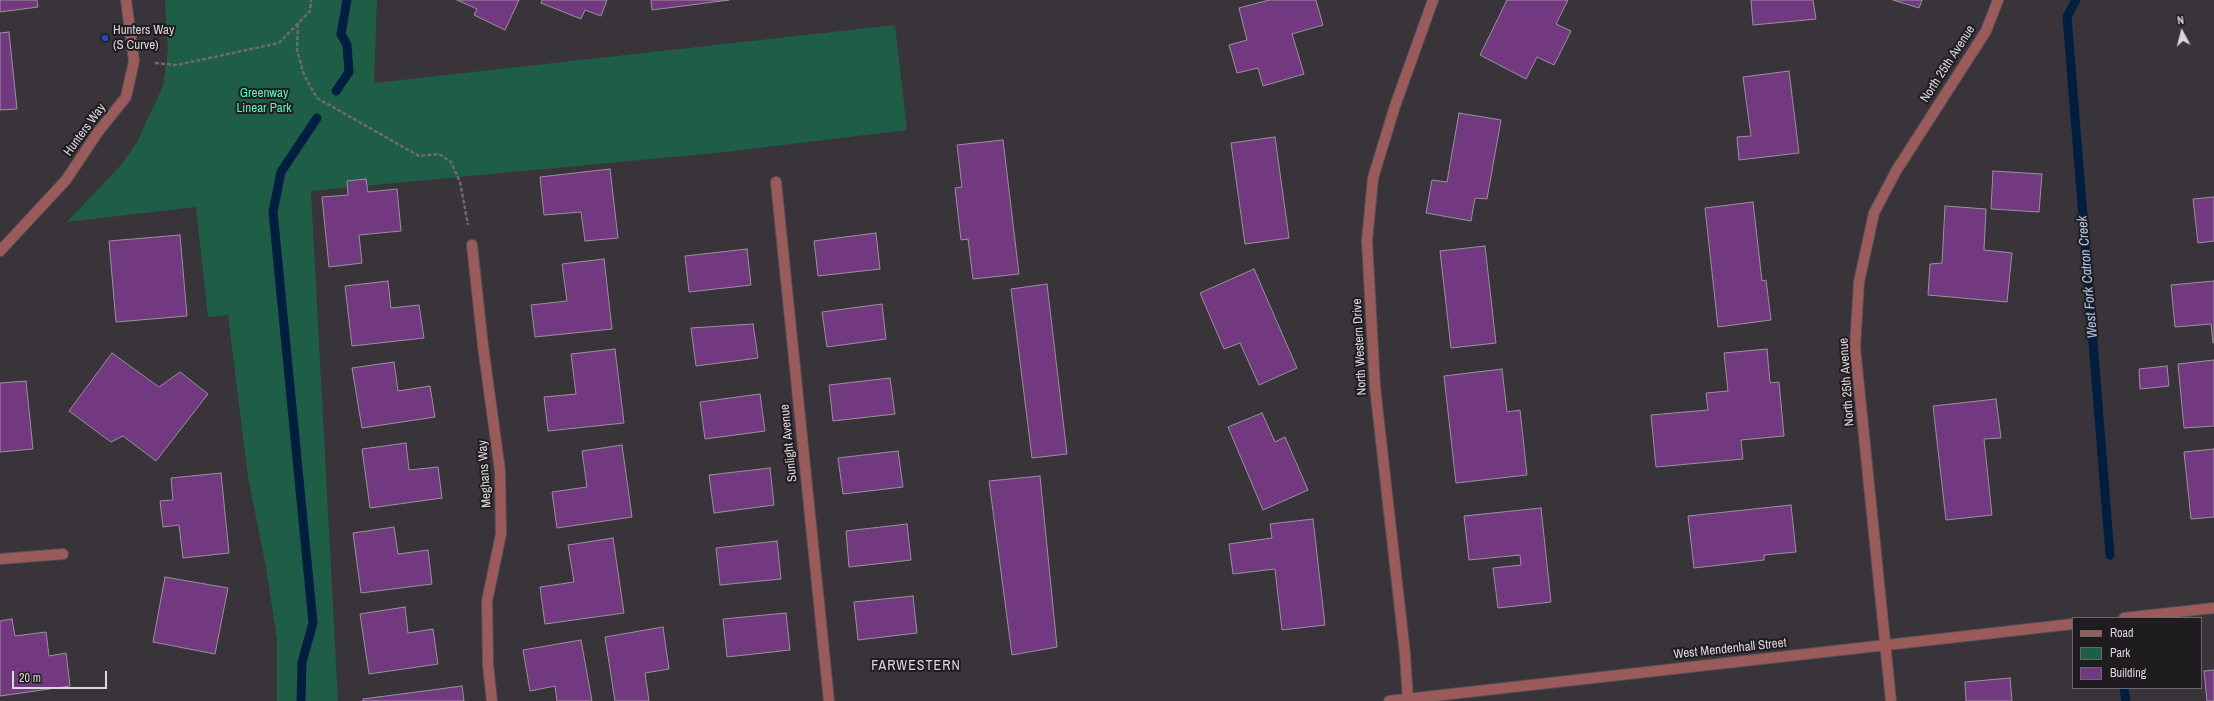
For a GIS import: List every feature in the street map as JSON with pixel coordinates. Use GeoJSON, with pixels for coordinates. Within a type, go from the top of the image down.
{"type":"FeatureCollection","features":[{"type":"Feature","properties":{"kind":"street","name":"Hunters Way"},"geometry":{"type":"LineString","coordinates":[[0,251],[66,180],[98,132],[126,97],[134,61],[126,0]]}},
{"type":"Feature","properties":{"kind":"street","name":"North Western Drive"},"geometry":{"type":"LineString","coordinates":[[1408,700],[1405,654],[1375,387],[1367,240],[1373,178],[1395,106],[1432,0]]}},
{"type":"Feature","properties":{"kind":"street","name":"North 25th Avenue"},"geometry":{"type":"LineString","coordinates":[[1891,701],[1855,347],[1859,282],[1874,213],[1900,164],[1986,31],[1998,0]]}},
{"type":"Feature","properties":{"kind":"street","name":"Sunlight Avenue"},"geometry":{"type":"LineString","coordinates":[[776,182],[829,701]]}},
{"type":"Feature","properties":{"kind":"street","name":"Meghans Way"},"geometry":{"type":"LineString","coordinates":[[472,245],[483,346],[500,471],[501,534],[487,601],[488,665],[492,701]]}},
{"type":"Feature","properties":{"kind":"street"},"geometry":{"type":"LineString","coordinates":[[0,559],[63,554]]}},
{"type":"Feature","properties":{"kind":"street"},"geometry":{"type":"LineString","coordinates":[[2133,617],[2214,608]]}},
{"type":"Feature","properties":{"kind":"street","name":"West Mendenhall Street"},"geometry":{"type":"LineString","coordinates":[[1389,701],[2072,624]]}},
{"type":"Feature","properties":{"kind":"path"},"geometry":{"type":"LineString","coordinates":[[134,61],[176,65],[279,43],[310,10],[311,0]]}},
{"type":"Feature","properties":{"kind":"path"},"geometry":{"type":"LineString","coordinates":[[298,24],[297,50],[304,75],[317,98],[419,156],[439,154],[451,162],[460,182],[472,245]]}},
{"type":"Feature","properties":{"kind":"green space","name":"Greenway Linear Park"},"geometry":{"type":"Polygon","coordinates":[[[165,0],[377,0],[374,83],[895,25],[907,130],[726,152],[311,191],[338,701],[277,701],[277,640],[266,567],[248,477],[228,315],[208,317],[196,207],[67,222],[121,165],[137,142],[163,86],[168,50],[165,0]]]}},
{"type":"Feature","properties":{"kind":"building"},"geometry":{"type":"Polygon","coordinates":[[[0,0],[37,0],[38,7],[0,12],[0,0]]]}},
{"type":"Feature","properties":{"kind":"building"},"geometry":{"type":"Polygon","coordinates":[[[457,0],[519,0],[505,30],[474,15],[477,9],[457,0]]]}},
{"type":"Feature","properties":{"kind":"building"},"geometry":{"type":"Polygon","coordinates":[[[542,0],[607,0],[601,16],[585,10],[581,19],[541,3],[542,0]]]}},
{"type":"Feature","properties":{"kind":"building"},"geometry":{"type":"Polygon","coordinates":[[[651,0],[729,0],[652,10],[651,0]]]}},
{"type":"Feature","properties":{"kind":"building"},"geometry":{"type":"Polygon","coordinates":[[[1269,0],[1316,0],[1323,25],[1292,34],[1304,74],[1263,86],[1258,68],[1237,73],[1229,45],[1247,40],[1239,8],[1269,0]]]}},
{"type":"Feature","properties":{"kind":"building"},"geometry":{"type":"Polygon","coordinates":[[[1507,0],[1568,0],[1556,24],[1571,31],[1554,65],[1537,57],[1526,79],[1480,55],[1507,0]]]}},
{"type":"Feature","properties":{"kind":"building"},"geometry":{"type":"Polygon","coordinates":[[[1751,0],[1813,0],[1816,19],[1753,25],[1751,0]]]}},
{"type":"Feature","properties":{"kind":"building"},"geometry":{"type":"Polygon","coordinates":[[[1893,0],[1922,0],[1919,8],[1893,0]]]}},
{"type":"Feature","properties":{"kind":"building"},"geometry":{"type":"Polygon","coordinates":[[[9,32],[17,109],[0,110],[0,33],[9,32]]]}},
{"type":"Feature","properties":{"kind":"building"},"geometry":{"type":"Polygon","coordinates":[[[1789,71],[1799,153],[1739,160],[1737,137],[1751,136],[1743,77],[1789,71]]]}},
{"type":"Feature","properties":{"kind":"building"},"geometry":{"type":"Polygon","coordinates":[[[1459,113],[1501,120],[1487,199],[1475,198],[1471,221],[1426,213],[1432,180],[1447,182],[1459,113]]]}},
{"type":"Feature","properties":{"kind":"building"},"geometry":{"type":"Polygon","coordinates":[[[1275,137],[1289,238],[1245,244],[1231,143],[1275,137]]]}},
{"type":"Feature","properties":{"kind":"building"},"geometry":{"type":"Polygon","coordinates":[[[1003,140],[1019,274],[973,279],[968,239],[961,240],[955,188],[962,187],[957,145],[1003,140]]]}},
{"type":"Feature","properties":{"kind":"building"},"geometry":{"type":"Polygon","coordinates":[[[610,169],[618,238],[585,241],[581,212],[544,215],[540,177],[610,169]]]}},
{"type":"Feature","properties":{"kind":"building"},"geometry":{"type":"Polygon","coordinates":[[[1993,171],[2042,174],[2039,212],[1991,209],[1993,171]]]}},
{"type":"Feature","properties":{"kind":"building"},"geometry":{"type":"Polygon","coordinates":[[[366,179],[368,192],[397,189],[401,231],[359,235],[362,263],[329,267],[322,197],[348,195],[347,181],[366,179]]]}},
{"type":"Feature","properties":{"kind":"building"},"geometry":{"type":"Polygon","coordinates":[[[2214,197],[2214,241],[2198,243],[2193,199],[2214,197]]]}},
{"type":"Feature","properties":{"kind":"building"},"geometry":{"type":"Polygon","coordinates":[[[1753,202],[1762,281],[1766,280],[1771,320],[1718,327],[1705,208],[1753,202]]]}},
{"type":"Feature","properties":{"kind":"building"},"geometry":{"type":"Polygon","coordinates":[[[1945,206],[1986,209],[1984,250],[2012,253],[2007,302],[1928,295],[1930,264],[1942,263],[1945,206]]]}},
{"type":"Feature","properties":{"kind":"building"},"geometry":{"type":"Polygon","coordinates":[[[876,233],[880,269],[818,276],[814,241],[876,233]]]}},
{"type":"Feature","properties":{"kind":"building"},"geometry":{"type":"Polygon","coordinates":[[[180,235],[187,316],[116,322],[109,241],[180,235]]]}},
{"type":"Feature","properties":{"kind":"building"},"geometry":{"type":"Polygon","coordinates":[[[1485,246],[1496,343],[1451,348],[1440,251],[1485,246]]]}},
{"type":"Feature","properties":{"kind":"building"},"geometry":{"type":"Polygon","coordinates":[[[747,249],[751,285],[689,292],[685,256],[747,249]]]}},
{"type":"Feature","properties":{"kind":"building"},"geometry":{"type":"Polygon","coordinates":[[[604,259],[612,329],[535,337],[531,305],[567,301],[562,264],[604,259]]]}},
{"type":"Feature","properties":{"kind":"building"},"geometry":{"type":"Polygon","coordinates":[[[1254,269],[1297,368],[1259,385],[1240,343],[1224,349],[1200,293],[1254,269]]]}},
{"type":"Feature","properties":{"kind":"building"},"geometry":{"type":"Polygon","coordinates":[[[388,281],[391,308],[419,305],[424,338],[352,346],[345,286],[388,281]]]}},
{"type":"Feature","properties":{"kind":"building"},"geometry":{"type":"Polygon","coordinates":[[[2214,281],[2213,343],[2211,324],[2175,327],[2171,285],[2214,281]]]}},
{"type":"Feature","properties":{"kind":"building"},"geometry":{"type":"Polygon","coordinates":[[[1047,284],[1067,454],[1032,458],[1011,289],[1047,284]]]}},
{"type":"Feature","properties":{"kind":"building"},"geometry":{"type":"Polygon","coordinates":[[[882,304],[886,339],[827,347],[822,312],[882,304]]]}},
{"type":"Feature","properties":{"kind":"building"},"geometry":{"type":"Polygon","coordinates":[[[753,324],[758,358],[696,366],[691,328],[753,324]]]}},
{"type":"Feature","properties":{"kind":"building"},"geometry":{"type":"Polygon","coordinates":[[[615,349],[624,423],[548,431],[544,397],[576,394],[571,354],[615,349]]]}},
{"type":"Feature","properties":{"kind":"building"},"geometry":{"type":"Polygon","coordinates":[[[1767,349],[1770,383],[1779,382],[1784,436],[1741,440],[1743,459],[1656,467],[1651,415],[1708,410],[1706,393],[1728,391],[1724,353],[1767,349]]]}},
{"type":"Feature","properties":{"kind":"building"},"geometry":{"type":"Polygon","coordinates":[[[112,353],[159,387],[180,372],[208,394],[156,461],[123,436],[111,442],[69,411],[112,353]]]}},
{"type":"Feature","properties":{"kind":"building"},"geometry":{"type":"Polygon","coordinates":[[[2214,360],[2214,426],[2184,428],[2178,364],[2214,360]]]}},
{"type":"Feature","properties":{"kind":"building"},"geometry":{"type":"Polygon","coordinates":[[[394,362],[398,391],[430,386],[435,417],[362,428],[352,368],[394,362]]]}},
{"type":"Feature","properties":{"kind":"building"},"geometry":{"type":"Polygon","coordinates":[[[2167,366],[2169,386],[2140,389],[2139,369],[2167,366]]]}},
{"type":"Feature","properties":{"kind":"building"},"geometry":{"type":"Polygon","coordinates":[[[1502,369],[1507,412],[1520,410],[1527,475],[1456,483],[1444,376],[1502,369]]]}},
{"type":"Feature","properties":{"kind":"building"},"geometry":{"type":"Polygon","coordinates":[[[890,378],[895,414],[833,421],[829,385],[890,378]]]}},
{"type":"Feature","properties":{"kind":"building"},"geometry":{"type":"Polygon","coordinates":[[[26,381],[33,449],[0,452],[0,383],[26,381]]]}},
{"type":"Feature","properties":{"kind":"building"},"geometry":{"type":"Polygon","coordinates":[[[760,394],[765,431],[705,439],[700,402],[760,394]]]}},
{"type":"Feature","properties":{"kind":"building"},"geometry":{"type":"Polygon","coordinates":[[[1996,399],[2001,438],[1984,439],[1992,515],[1946,520],[1933,406],[1996,399]]]}},
{"type":"Feature","properties":{"kind":"building"},"geometry":{"type":"Polygon","coordinates":[[[1262,413],[1275,442],[1285,437],[1308,490],[1263,510],[1228,427],[1262,413]]]}},
{"type":"Feature","properties":{"kind":"building"},"geometry":{"type":"Polygon","coordinates":[[[406,443],[409,470],[438,467],[442,498],[370,508],[362,449],[406,443]]]}},
{"type":"Feature","properties":{"kind":"building"},"geometry":{"type":"Polygon","coordinates":[[[622,445],[632,517],[557,528],[552,492],[587,487],[582,451],[622,445]]]}},
{"type":"Feature","properties":{"kind":"building"},"geometry":{"type":"Polygon","coordinates":[[[2214,449],[2214,517],[2191,519],[2184,452],[2214,449]]]}},
{"type":"Feature","properties":{"kind":"building"},"geometry":{"type":"Polygon","coordinates":[[[898,451],[903,487],[843,494],[838,458],[898,451]]]}},
{"type":"Feature","properties":{"kind":"building"},"geometry":{"type":"Polygon","coordinates":[[[770,468],[774,505],[714,513],[709,475],[770,468]]]}},
{"type":"Feature","properties":{"kind":"building"},"geometry":{"type":"Polygon","coordinates":[[[221,473],[229,553],[183,558],[179,525],[163,527],[160,501],[173,500],[171,478],[221,473]]]}},
{"type":"Feature","properties":{"kind":"building"},"geometry":{"type":"Polygon","coordinates":[[[1040,476],[1057,647],[1012,655],[989,481],[1040,476]]]}},
{"type":"Feature","properties":{"kind":"building"},"geometry":{"type":"Polygon","coordinates":[[[1791,505],[1796,552],[1764,555],[1764,560],[1694,568],[1688,516],[1791,505]]]}},
{"type":"Feature","properties":{"kind":"building"},"geometry":{"type":"Polygon","coordinates":[[[1541,508],[1551,602],[1498,608],[1493,568],[1521,565],[1520,555],[1469,560],[1464,516],[1541,508]]]}},
{"type":"Feature","properties":{"kind":"building"},"geometry":{"type":"Polygon","coordinates":[[[1313,519],[1325,625],[1282,630],[1275,569],[1233,574],[1229,544],[1272,538],[1270,524],[1313,519]]]}},
{"type":"Feature","properties":{"kind":"building"},"geometry":{"type":"Polygon","coordinates":[[[907,524],[911,560],[849,567],[846,531],[907,524]]]}},
{"type":"Feature","properties":{"kind":"building"},"geometry":{"type":"Polygon","coordinates":[[[394,527],[398,554],[428,550],[432,584],[361,593],[353,533],[394,527]]]}},
{"type":"Feature","properties":{"kind":"building"},"geometry":{"type":"Polygon","coordinates":[[[613,538],[624,613],[545,624],[540,587],[574,582],[568,545],[613,538]]]}},
{"type":"Feature","properties":{"kind":"building"},"geometry":{"type":"Polygon","coordinates":[[[777,541],[781,579],[720,585],[716,548],[777,541]]]}},
{"type":"Feature","properties":{"kind":"building"},"geometry":{"type":"Polygon","coordinates":[[[165,577],[228,588],[215,654],[153,642],[165,577]]]}},
{"type":"Feature","properties":{"kind":"building"},"geometry":{"type":"Polygon","coordinates":[[[913,596],[917,633],[858,640],[854,602],[913,596]]]}},
{"type":"Feature","properties":{"kind":"building"},"geometry":{"type":"Polygon","coordinates":[[[405,607],[408,633],[433,629],[438,664],[369,674],[360,614],[405,607]]]}},
{"type":"Feature","properties":{"kind":"building"},"geometry":{"type":"Polygon","coordinates":[[[786,613],[790,650],[727,657],[723,619],[786,613]]]}},
{"type":"Feature","properties":{"kind":"building"},"geometry":{"type":"Polygon","coordinates":[[[12,619],[15,636],[46,632],[49,656],[66,653],[70,686],[0,696],[0,621],[12,619]]]}},
{"type":"Feature","properties":{"kind":"building"},"geometry":{"type":"Polygon","coordinates":[[[663,627],[669,669],[645,673],[649,701],[615,701],[605,637],[663,627]]]}},
{"type":"Feature","properties":{"kind":"building"},"geometry":{"type":"Polygon","coordinates":[[[581,640],[592,701],[557,701],[555,686],[530,691],[523,650],[581,640]]]}},
{"type":"Feature","properties":{"kind":"building"},"geometry":{"type":"Polygon","coordinates":[[[2214,670],[2214,701],[2207,701],[2204,671],[2214,670]]]}},
{"type":"Feature","properties":{"kind":"building"},"geometry":{"type":"Polygon","coordinates":[[[2010,678],[2012,701],[1966,701],[1965,682],[2010,678]]]}},
{"type":"Feature","properties":{"kind":"building"},"geometry":{"type":"Polygon","coordinates":[[[462,686],[464,701],[363,701],[363,699],[462,686]]]}},
{"type":"Feature","properties":{"kind":"waterway"},"geometry":{"type":"LineString","coordinates":[[336,91],[349,72],[347,45],[341,34],[347,0]]}},
{"type":"Feature","properties":{"kind":"waterway","name":"West Fork Catron Creek"},"geometry":{"type":"LineString","coordinates":[[2076,0],[2067,17],[2110,555]]}},
{"type":"Feature","properties":{"kind":"waterway"},"geometry":{"type":"LineString","coordinates":[[301,701],[302,662],[313,623],[273,212],[281,172],[317,118]]}},
{"type":"Feature","properties":{"kind":"waterway","name":"West Fork Catron Creek"},"geometry":{"type":"LineString","coordinates":[[2124,689],[2126,701]]}},
{"type":"Feature","properties":{"kind":"place","name":"Hunters Way (S Curve)"},"geometry":{"type":"Point","coordinates":[105,38]}},
{"type":"Feature","properties":{"kind":"district","name":"FARWESTERN"},"geometry":{"type":"Point","coordinates":[916,666]}}]}
